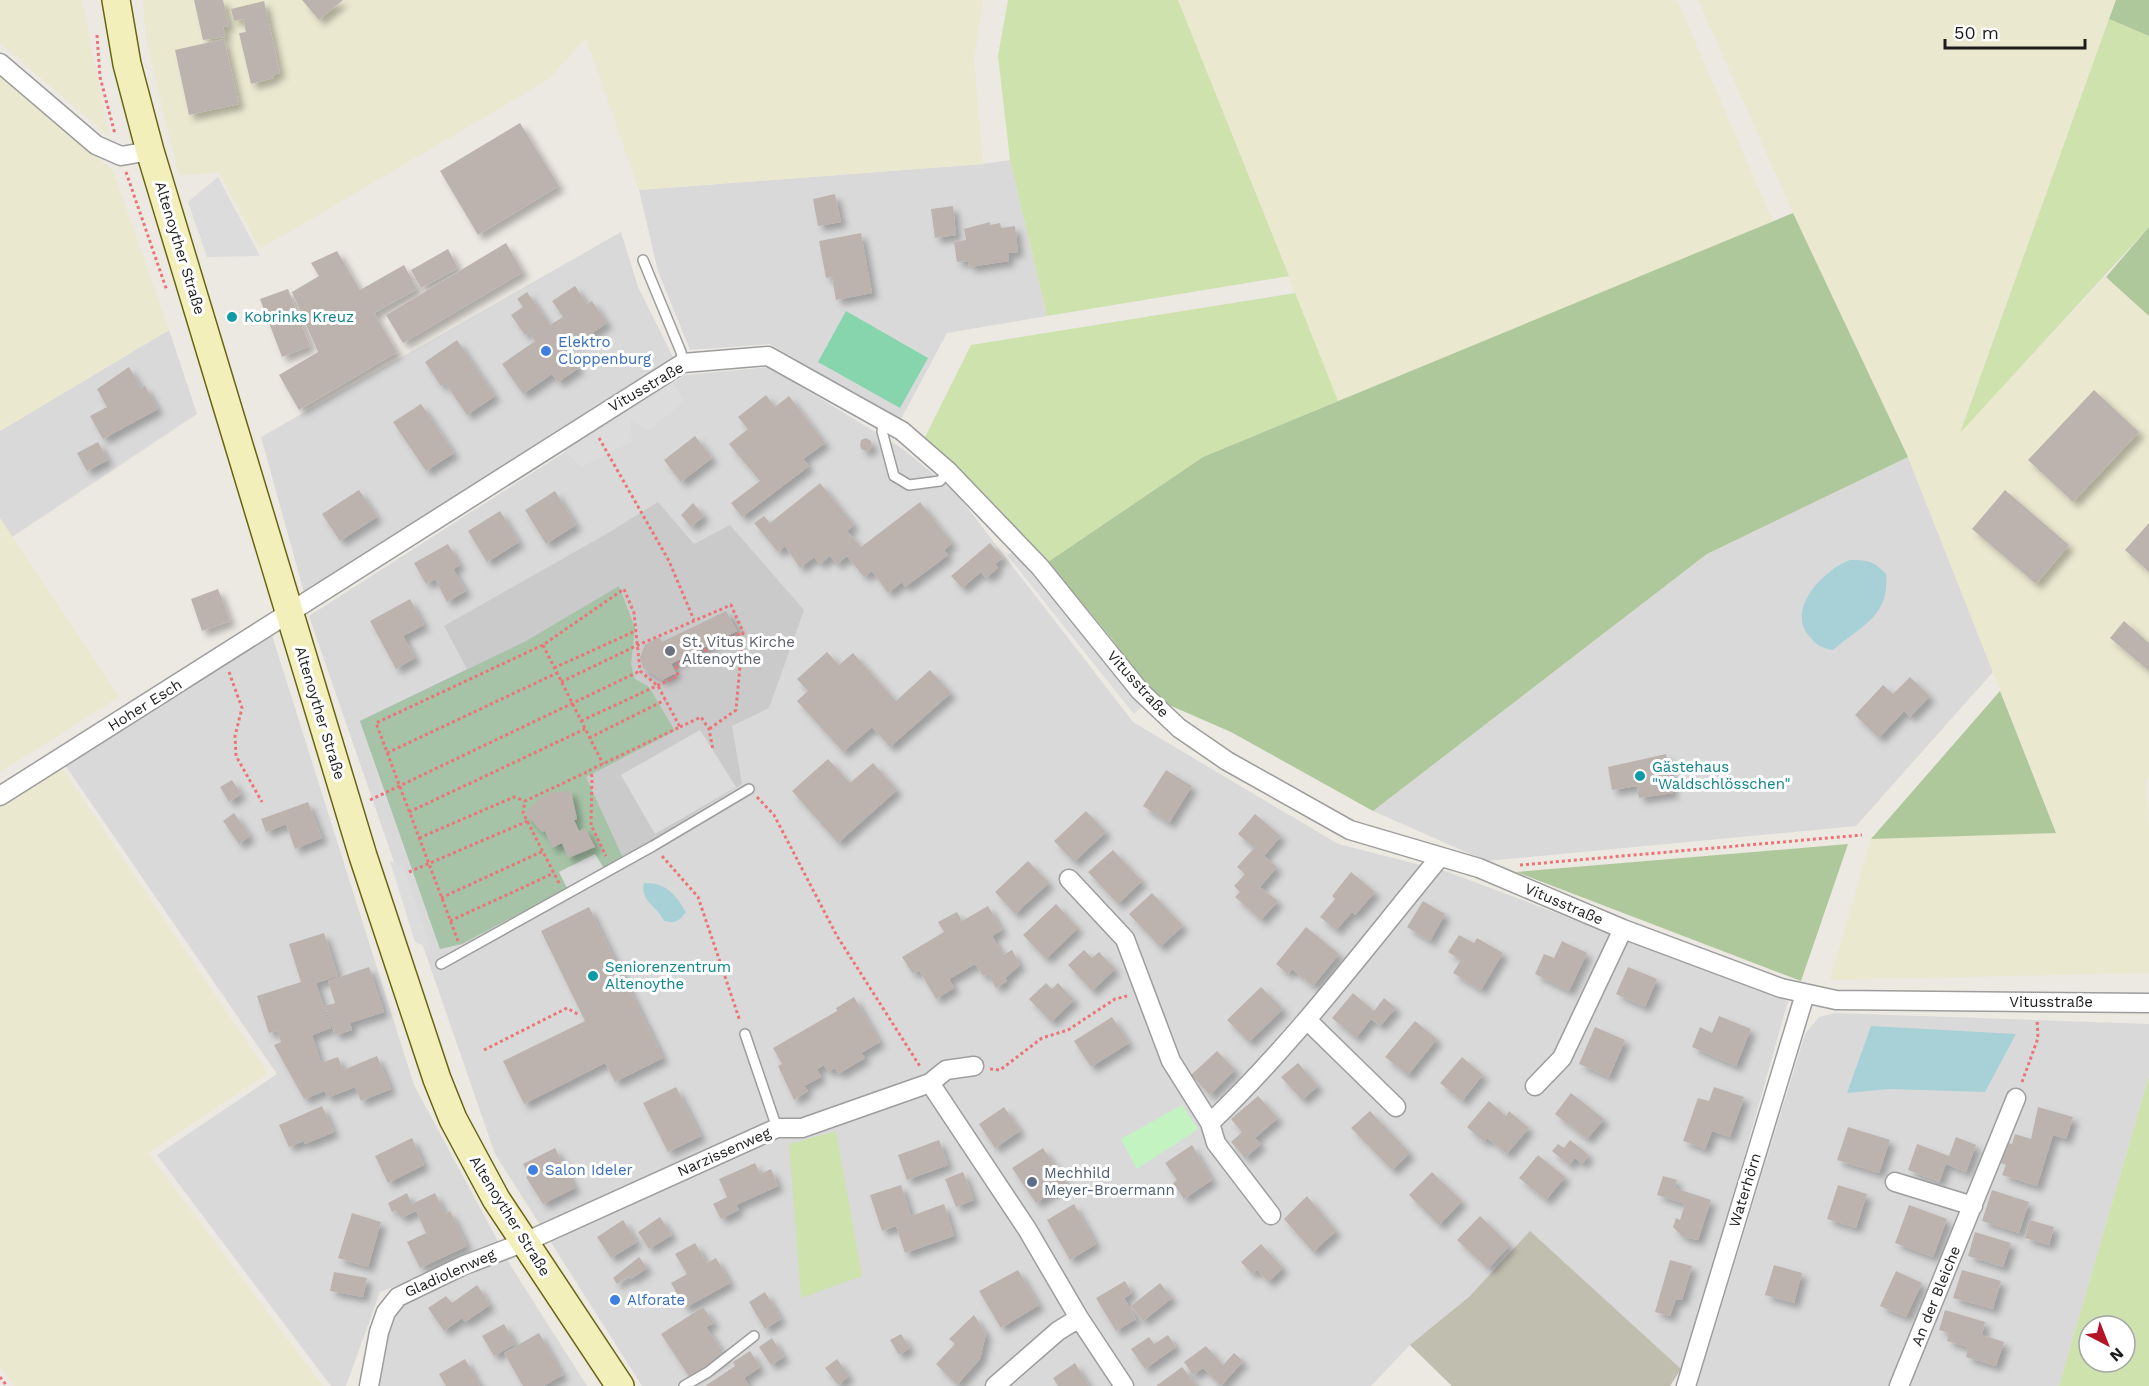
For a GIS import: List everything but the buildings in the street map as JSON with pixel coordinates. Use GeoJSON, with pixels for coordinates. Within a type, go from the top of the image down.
{"type":"FeatureCollection","features":[{"type":"Feature","properties":{"kind":"main road","name":"Altenoyther Straße"},"geometry":{"type":"LineString","coordinates":[[116,0],[127,64],[150,151],[402,978],[449,1109],[475,1164],[620,1386]]}},
{"type":"Feature","properties":{"kind":"street"},"geometry":{"type":"LineString","coordinates":[[0,63],[96,145],[121,156],[150,151]]}},
{"type":"Feature","properties":{"kind":"street","name":"Vitusstraße"},"geometry":{"type":"LineString","coordinates":[[290,614],[683,363],[768,356],[902,430],[948,471],[1040,567],[1140,691],[1179,728],[1227,761],[1350,831],[1479,868],[1623,929],[1780,988],[1805,994],[1836,1000],[2149,1003]]}},
{"type":"Feature","properties":{"kind":"street","name":"Hoher Esch"},"geometry":{"type":"LineString","coordinates":[[0,796],[290,614]]}},
{"type":"Feature","properties":{"kind":"street"},"geometry":{"type":"LineString","coordinates":[[1210,1123],[1261,1075],[1308,1021],[1440,857]]}},
{"type":"Feature","properties":{"kind":"street"},"geometry":{"type":"LineString","coordinates":[[1069,879],[1125,939],[1143,992],[1171,1060],[1210,1123],[1216,1143],[1271,1215]]}},
{"type":"Feature","properties":{"kind":"street"},"geometry":{"type":"LineString","coordinates":[[1535,1086],[1562,1059],[1623,929]]}},
{"type":"Feature","properties":{"kind":"street","name":"Waterhörn"},"geometry":{"type":"LineString","coordinates":[[1686,1386],[1805,994]]}},
{"type":"Feature","properties":{"kind":"street"},"geometry":{"type":"LineString","coordinates":[[1308,1021],[1396,1107]]}},
{"type":"Feature","properties":{"kind":"street","name":"Narzissenweg"},"geometry":{"type":"LineString","coordinates":[[525,1242],[777,1128],[802,1128],[930,1083],[946,1070],[975,1066]]}},
{"type":"Feature","properties":{"kind":"street"},"geometry":{"type":"LineString","coordinates":[[930,1083],[1027,1228],[1079,1318],[1124,1386]]}},
{"type":"Feature","properties":{"kind":"street","name":"An der Bleiche"},"geometry":{"type":"LineString","coordinates":[[1899,1386],[2016,1098]]}},
{"type":"Feature","properties":{"kind":"street"},"geometry":{"type":"LineString","coordinates":[[1895,1182],[1973,1206]]}},
{"type":"Feature","properties":{"kind":"street","name":"Gladiolenweg"},"geometry":{"type":"LineString","coordinates":[[369,1386],[379,1332],[386,1312],[398,1297],[462,1266],[525,1242]]}},
{"type":"Feature","properties":{"kind":"street"},"geometry":{"type":"LineString","coordinates":[[995,1386],[1058,1331],[1079,1318]]}},
{"type":"Feature","properties":{"kind":"lane"},"geometry":{"type":"LineString","coordinates":[[643,260],[681,352],[683,363]]}},
{"type":"Feature","properties":{"kind":"lane"},"geometry":{"type":"LineString","coordinates":[[885,421],[882,431],[894,476],[909,485],[940,481],[948,471]]}},
{"type":"Feature","properties":{"kind":"lane"},"geometry":{"type":"LineString","coordinates":[[441,964],[653,846],[749,789]]}},
{"type":"Feature","properties":{"kind":"lane"},"geometry":{"type":"LineString","coordinates":[[745,1034],[777,1128]]}},
{"type":"Feature","properties":{"kind":"lane"},"geometry":{"type":"LineString","coordinates":[[684,1386],[708,1372],[754,1335]]}},
{"type":"Feature","properties":{"kind":"path"},"geometry":{"type":"LineString","coordinates":[[589,421],[669,561],[694,620]]}},
{"type":"Feature","properties":{"kind":"path"},"geometry":{"type":"LineString","coordinates":[[462,953],[376,723],[543,645],[624,589],[634,613],[640,671],[658,686],[680,728]]}},
{"type":"Feature","properties":{"kind":"path"},"geometry":{"type":"LineString","coordinates":[[561,682],[638,645],[731,605],[743,632],[736,710],[709,729]]}},
{"type":"Feature","properties":{"kind":"path"},"geometry":{"type":"LineString","coordinates":[[554,668],[637,630]]}},
{"type":"Feature","properties":{"kind":"path"},"geometry":{"type":"LineString","coordinates":[[581,721],[658,686],[678,675],[676,665],[743,632]]}},
{"type":"Feature","properties":{"kind":"path"},"geometry":{"type":"LineString","coordinates":[[543,645],[603,764]]}},
{"type":"Feature","properties":{"kind":"path"},"geometry":{"type":"LineString","coordinates":[[222,657],[236,685],[242,708],[235,736],[236,756],[262,802]]}},
{"type":"Feature","properties":{"kind":"path"},"geometry":{"type":"LineString","coordinates":[[349,808],[399,787],[640,671]]}},
{"type":"Feature","properties":{"kind":"path"},"geometry":{"type":"LineString","coordinates":[[387,753],[556,673]]}},
{"type":"Feature","properties":{"kind":"path"},"geometry":{"type":"LineString","coordinates":[[589,738],[666,700]]}},
{"type":"Feature","properties":{"kind":"path"},"geometry":{"type":"LineString","coordinates":[[419,838],[514,797],[525,801],[701,717],[709,729],[712,750]]}},
{"type":"Feature","properties":{"kind":"path"},"geometry":{"type":"LineString","coordinates":[[409,812],[585,729]]}},
{"type":"Feature","properties":{"kind":"path"},"geometry":{"type":"LineString","coordinates":[[590,770],[592,777],[591,825],[612,869]]}},
{"type":"Feature","properties":{"kind":"path"},"geometry":{"type":"LineString","coordinates":[[749,789],[774,815],[837,936],[930,1083]]}},
{"type":"Feature","properties":{"kind":"path"},"geometry":{"type":"LineString","coordinates":[[525,801],[523,813],[565,895]]}},
{"type":"Feature","properties":{"kind":"path"},"geometry":{"type":"LineString","coordinates":[[409,872],[429,866],[528,821]]}},
{"type":"Feature","properties":{"kind":"path"},"geometry":{"type":"LineString","coordinates":[[1514,865],[1862,835]]}},
{"type":"Feature","properties":{"kind":"path"},"geometry":{"type":"LineString","coordinates":[[653,846],[698,897],[745,1034]]}},
{"type":"Feature","properties":{"kind":"path"},"geometry":{"type":"LineString","coordinates":[[441,898],[543,851]]}},
{"type":"Feature","properties":{"kind":"path"},"geometry":{"type":"LineString","coordinates":[[450,921],[554,873]]}},
{"type":"Feature","properties":{"kind":"path"},"geometry":{"type":"LineString","coordinates":[[975,1066],[1000,1070],[1042,1038],[1068,1030],[1115,999],[1143,992]]}},
{"type":"Feature","properties":{"kind":"path"},"geometry":{"type":"LineString","coordinates":[[484,1050],[567,1008],[579,1016]]}},
{"type":"Feature","properties":{"kind":"path"},"geometry":{"type":"LineString","coordinates":[[2016,1098],[2038,1038]]}},
{"type":"Feature","properties":{"kind":"path"},"geometry":{"type":"LineString","coordinates":[[0,1377],[7,1386]]}},
{"type":"Feature","properties":{"kind":"shaded area"},"geometry":{"type":"Polygon","coordinates":[[[0,0],[82,0],[109,136],[0,43],[0,0]]]}},
{"type":"Feature","properties":{"kind":"shaded area"},"geometry":{"type":"Polygon","coordinates":[[[143,0],[983,0],[974,60],[983,164],[639,190],[586,38],[549,79],[260,249],[219,173],[179,175],[146,39],[143,0]]]}},
{"type":"Feature","properties":{"kind":"shaded area"},"geometry":{"type":"Polygon","coordinates":[[[1178,0],[1677,0],[1773,222],[1338,401],[1178,0]]]}},
{"type":"Feature","properties":{"kind":"shaded area"},"geometry":{"type":"Polygon","coordinates":[[[1698,0],[2116,0],[1960,431],[2106,277],[2149,316],[2149,777],[2146,781],[2149,830],[2149,973],[1830,980],[1871,839],[2056,832],[1908,457],[1793,213],[1698,0]]]}},
{"type":"Feature","properties":{"kind":"shaded area"},"geometry":{"type":"Polygon","coordinates":[[[0,71],[113,171],[169,330],[0,431],[0,71]]]}},
{"type":"Feature","properties":{"kind":"shaded area"},"geometry":{"type":"Polygon","coordinates":[[[1010,160],[1047,316],[947,333],[900,421],[770,344],[690,350],[658,271],[639,190],[983,164],[1010,160]]]}},
{"type":"Feature","properties":{"kind":"shaded area"},"geometry":{"type":"Polygon","coordinates":[[[218,177],[260,256],[207,257],[188,202],[218,177]]]}},
{"type":"Feature","properties":{"kind":"shaded area"},"geometry":{"type":"Polygon","coordinates":[[[621,232],[638,287],[674,359],[305,596],[261,437],[621,232]]]}},
{"type":"Feature","properties":{"kind":"shaded area"},"geometry":{"type":"Polygon","coordinates":[[[169,330],[197,414],[12,537],[0,518],[0,431],[169,330]]]}},
{"type":"Feature","properties":{"kind":"shaded area"},"geometry":{"type":"Polygon","coordinates":[[[769,367],[903,449],[956,493],[1133,722],[1338,844],[1448,872],[1788,1001],[1715,1260],[1681,1369],[1670,1386],[1452,1386],[1410,1345],[1371,1386],[642,1386],[495,1154],[309,616],[685,375],[769,367]]]}},
{"type":"Feature","properties":{"kind":"shaded area"},"geometry":{"type":"Polygon","coordinates":[[[672,380],[684,401],[648,431],[630,419],[632,441],[581,467],[562,449],[672,380]]]}},
{"type":"Feature","properties":{"kind":"shaded area"},"geometry":{"type":"Polygon","coordinates":[[[1908,457],[1993,672],[1856,826],[1486,861],[1373,811],[1707,554],[1908,457]]]}},
{"type":"Feature","properties":{"kind":"shaded area"},"geometry":{"type":"Polygon","coordinates":[[[658,502],[694,544],[730,525],[804,610],[769,708],[732,726],[742,784],[623,858],[462,944],[440,949],[360,721],[467,669],[444,626],[658,502]]]}},
{"type":"Feature","properties":{"kind":"shaded area"},"geometry":{"type":"Polygon","coordinates":[[[0,518],[119,697],[0,772],[0,518]]]}},
{"type":"Feature","properties":{"kind":"shaded area"},"geometry":{"type":"Polygon","coordinates":[[[1015,551],[1142,706],[1134,714],[1007,555],[1015,551]]]}},
{"type":"Feature","properties":{"kind":"shaded area"},"geometry":{"type":"Polygon","coordinates":[[[271,632],[414,1085],[500,1245],[380,1292],[346,1386],[331,1386],[157,1155],[277,1074],[65,765],[271,632]]]}},
{"type":"Feature","properties":{"kind":"shaded area"},"geometry":{"type":"Polygon","coordinates":[[[700,730],[736,787],[655,834],[621,775],[700,730]]]}},
{"type":"Feature","properties":{"kind":"shaded area"},"geometry":{"type":"Polygon","coordinates":[[[61,767],[268,1073],[148,1153],[323,1386],[14,1386],[0,1367],[0,804],[61,767]]]}},
{"type":"Feature","properties":{"kind":"shaded area"},"geometry":{"type":"Polygon","coordinates":[[[595,854],[605,870],[568,890],[559,872],[595,854]]]}},
{"type":"Feature","properties":{"kind":"shaded area"},"geometry":{"type":"Polygon","coordinates":[[[390,861],[403,866],[431,949],[415,942],[390,861]]]}},
{"type":"Feature","properties":{"kind":"shaded area"},"geometry":{"type":"Polygon","coordinates":[[[1835,1013],[2149,1024],[2149,1076],[2080,1314],[2077,1314],[2077,1324],[2059,1386],[1697,1386],[1805,1034],[1819,1017],[1835,1013]]]}},
{"type":"Feature","properties":{"kind":"shaded area"},"geometry":{"type":"Polygon","coordinates":[[[1530,1231],[1681,1369],[1670,1386],[1452,1386],[1410,1345],[1469,1297],[1530,1231]]]}},
{"type":"Feature","properties":{"kind":"shaded area"},"geometry":{"type":"Polygon","coordinates":[[[507,1260],[587,1386],[375,1386],[392,1315],[401,1300],[507,1260]]]}},
{"type":"Feature","properties":{"kind":"green space"},"geometry":{"type":"Polygon","coordinates":[[[1008,0],[1178,0],[1289,276],[1047,316],[1010,160],[998,56],[1008,0]]]}},
{"type":"Feature","properties":{"kind":"green space"},"geometry":{"type":"Polygon","coordinates":[[[2116,0],[2149,0],[2149,36],[2109,19],[2116,0]]]}},
{"type":"Feature","properties":{"kind":"green space"},"geometry":{"type":"Polygon","coordinates":[[[2109,19],[2149,36],[2149,227],[1960,433],[2109,19]]]}},
{"type":"Feature","properties":{"kind":"green space"},"geometry":{"type":"Polygon","coordinates":[[[1793,213],[1908,457],[1707,554],[1373,811],[1231,732],[1153,698],[1112,639],[1048,562],[1203,457],[1793,213]]]}},
{"type":"Feature","properties":{"kind":"green space"},"geometry":{"type":"Polygon","coordinates":[[[2149,227],[2149,316],[2106,277],[2149,227]]]}},
{"type":"Feature","properties":{"kind":"green space"},"geometry":{"type":"Polygon","coordinates":[[[1295,293],[1338,401],[1203,457],[1048,562],[925,437],[971,345],[1295,293]]]}},
{"type":"Feature","properties":{"kind":"green space"},"geometry":{"type":"Polygon","coordinates":[[[846,311],[928,358],[900,408],[818,362],[846,311]]]}},
{"type":"Feature","properties":{"kind":"green space"},"geometry":{"type":"Polygon","coordinates":[[[619,586],[635,628],[631,664],[635,679],[649,687],[675,731],[586,777],[623,858],[462,944],[440,949],[360,721],[526,641],[619,586]]]}},
{"type":"Feature","properties":{"kind":"green space"},"geometry":{"type":"Polygon","coordinates":[[[2000,691],[2056,833],[1871,839],[2000,691]]]}},
{"type":"Feature","properties":{"kind":"green space"},"geometry":{"type":"Polygon","coordinates":[[[1848,844],[1801,981],[1516,872],[1848,844]]]}},
{"type":"Feature","properties":{"kind":"green space"},"geometry":{"type":"Polygon","coordinates":[[[2149,1076],[2149,1386],[2059,1386],[2077,1324],[2077,1374],[2137,1374],[2137,1314],[2080,1314],[2149,1076]]]}},
{"type":"Feature","properties":{"kind":"green space"},"geometry":{"type":"Polygon","coordinates":[[[1182,1105],[1198,1129],[1137,1169],[1121,1139],[1182,1105]]]}},
{"type":"Feature","properties":{"kind":"green space"},"geometry":{"type":"Polygon","coordinates":[[[836,1131],[862,1276],[801,1298],[789,1144],[836,1131]]]}},
{"type":"Feature","properties":{"kind":"water"},"geometry":{"type":"Polygon","coordinates":[[[1850,560],[1861,560],[1878,566],[1886,574],[1886,588],[1879,610],[1864,626],[1833,650],[1814,642],[1803,625],[1802,614],[1805,603],[1819,581],[1829,572],[1850,560]]]}},
{"type":"Feature","properties":{"kind":"water"},"geometry":{"type":"Polygon","coordinates":[[[644,883],[652,883],[670,891],[686,912],[684,915],[674,922],[664,921],[644,895],[644,883]]]}},
{"type":"Feature","properties":{"kind":"water"},"geometry":{"type":"Polygon","coordinates":[[[1871,1026],[2016,1034],[1985,1092],[1889,1089],[1847,1093],[1871,1026]]]}},
{"type":"Feature","properties":{"kind":"place","name":"Kobrinks Kreuz"},"geometry":{"type":"Point","coordinates":[232,317]}},
{"type":"Feature","properties":{"kind":"place","name":"Elektro Cloppenburg"},"geometry":{"type":"Point","coordinates":[546,351]}},
{"type":"Feature","properties":{"kind":"place","name":"St. Vitus Kirche Altenoythe"},"geometry":{"type":"Point","coordinates":[670,651]}},
{"type":"Feature","properties":{"kind":"place","name":"Gästehaus \"Waldschlösschen\""},"geometry":{"type":"Point","coordinates":[1640,776]}},
{"type":"Feature","properties":{"kind":"place","name":"Seniorenzentrum Altenoythe"},"geometry":{"type":"Point","coordinates":[593,976]}},
{"type":"Feature","properties":{"kind":"place","name":"Salon Ideler"},"geometry":{"type":"Point","coordinates":[533,1170]}},
{"type":"Feature","properties":{"kind":"place","name":"Mechhild Meyer-Broermann"},"geometry":{"type":"Point","coordinates":[1032,1182]}},
{"type":"Feature","properties":{"kind":"place","name":"Alforate"},"geometry":{"type":"Point","coordinates":[615,1300]}}]}
